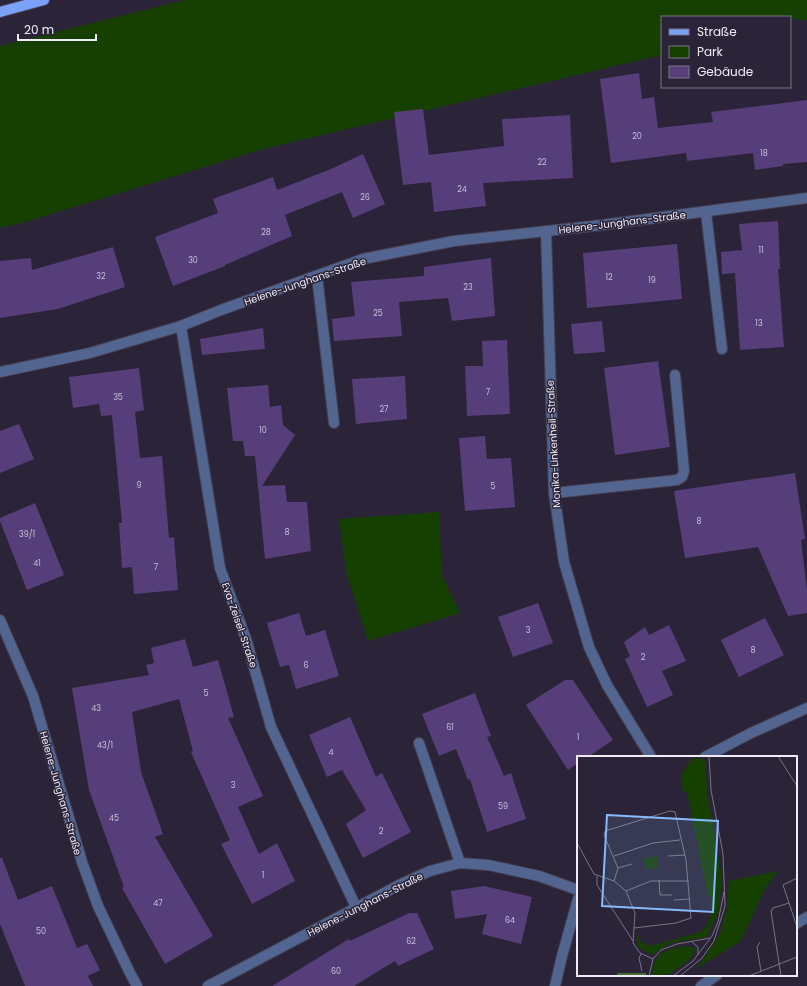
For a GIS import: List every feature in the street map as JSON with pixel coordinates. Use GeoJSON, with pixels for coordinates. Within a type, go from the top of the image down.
{"type":"FeatureCollection","features":[{"type":"Feature","properties":{"kind":"main road"},"geometry":{"type":"LineString","coordinates":[[0,12],[44,0]]}},
{"type":"Feature","properties":{"kind":"street","name":"Helene-Junghans-Straße"},"geometry":{"type":"LineString","coordinates":[[0,372],[90,353],[181,326],[221,310],[363,260],[454,241],[602,225],[807,198]]}},
{"type":"Feature","properties":{"kind":"street"},"geometry":{"type":"LineString","coordinates":[[706,212],[722,349]]}},
{"type":"Feature","properties":{"kind":"street","name":"Monika-Linkenheil-Straße"},"geometry":{"type":"LineString","coordinates":[[546,231],[554,493],[564,562],[589,647],[608,685],[650,756]]}},
{"type":"Feature","properties":{"kind":"street"},"geometry":{"type":"LineString","coordinates":[[317,276],[334,423]]}},
{"type":"Feature","properties":{"kind":"street","name":"Eva-Zeisel-Straße"},"geometry":{"type":"LineString","coordinates":[[181,326],[220,568],[246,639],[271,727],[356,907]]}},
{"type":"Feature","properties":{"kind":"street"},"geometry":{"type":"LineString","coordinates":[[554,493],[677,480],[682,477],[684,471],[675,375]]}},
{"type":"Feature","properties":{"kind":"street","name":"Helene-Junghans-Straße"},"geometry":{"type":"LineString","coordinates":[[0,620],[33,696],[82,862],[98,906],[137,986]]}},
{"type":"Feature","properties":{"kind":"street"},"geometry":{"type":"LineString","coordinates":[[707,756],[751,733],[807,708]]}},
{"type":"Feature","properties":{"kind":"street"},"geometry":{"type":"LineString","coordinates":[[419,743],[460,863]]}},
{"type":"Feature","properties":{"kind":"street","name":"Helene-Junghans-Straße"},"geometry":{"type":"LineString","coordinates":[[208,986],[401,884],[430,871],[460,863],[488,865],[539,876],[577,890]]}},
{"type":"Feature","properties":{"kind":"street"},"geometry":{"type":"LineString","coordinates":[[555,986],[577,903]]}},
{"type":"Feature","properties":{"kind":"street"},"geometry":{"type":"LineString","coordinates":[[797,923],[807,917]]}},
{"type":"Feature","properties":{"kind":"street"},"geometry":{"type":"LineString","coordinates":[[701,986],[716,976]]}},
{"type":"Feature","properties":{"kind":"green space"},"geometry":{"type":"Polygon","coordinates":[[[185,0],[807,0],[807,20],[791,19],[791,16],[661,16],[661,55],[263,149],[22,223],[0,228],[0,46],[185,0]]]}},
{"type":"Feature","properties":{"kind":"green space"},"geometry":{"type":"Polygon","coordinates":[[[439,512],[442,576],[460,613],[368,641],[346,572],[339,519],[439,512]]]}},
{"type":"Feature","properties":{"kind":"building"},"geometry":{"type":"Polygon","coordinates":[[[639,73],[642,99],[654,97],[658,128],[713,122],[711,112],[807,100],[807,162],[783,164],[783,166],[755,170],[753,153],[687,161],[686,153],[611,163],[600,79],[639,73]]]}},
{"type":"Feature","properties":{"kind":"building"},"geometry":{"type":"Polygon","coordinates":[[[423,109],[429,155],[504,146],[502,119],[570,115],[573,178],[483,183],[486,206],[434,212],[431,182],[403,185],[394,112],[423,109]]]}},
{"type":"Feature","properties":{"kind":"building"},"geometry":{"type":"Polygon","coordinates":[[[363,154],[385,204],[353,218],[342,192],[285,215],[292,236],[225,266],[173,286],[155,237],[218,213],[213,199],[273,177],[277,190],[331,169],[363,154]]]}},
{"type":"Feature","properties":{"kind":"building"},"geometry":{"type":"Polygon","coordinates":[[[778,221],[780,269],[778,269],[784,347],[740,350],[735,273],[722,274],[721,252],[742,250],[739,224],[778,221]]]}},
{"type":"Feature","properties":{"kind":"building"},"geometry":{"type":"Polygon","coordinates":[[[677,244],[682,299],[587,308],[583,253],[677,244]]]}},
{"type":"Feature","properties":{"kind":"building"},"geometry":{"type":"Polygon","coordinates":[[[113,247],[125,287],[58,309],[0,318],[0,261],[31,258],[32,270],[113,247]]]}},
{"type":"Feature","properties":{"kind":"building"},"geometry":{"type":"Polygon","coordinates":[[[491,258],[495,316],[452,321],[448,298],[399,302],[402,336],[334,341],[332,319],[355,316],[351,282],[424,276],[424,267],[491,258]]]}},
{"type":"Feature","properties":{"kind":"building"},"geometry":{"type":"Polygon","coordinates":[[[602,321],[605,352],[574,354],[571,324],[602,321]]]}},
{"type":"Feature","properties":{"kind":"building"},"geometry":{"type":"Polygon","coordinates":[[[263,328],[265,349],[202,355],[200,339],[263,328]]]}},
{"type":"Feature","properties":{"kind":"building"},"geometry":{"type":"Polygon","coordinates":[[[507,340],[510,414],[467,416],[465,366],[483,366],[482,341],[507,340]]]}},
{"type":"Feature","properties":{"kind":"building"},"geometry":{"type":"Polygon","coordinates":[[[658,361],[670,447],[615,455],[604,368],[658,361]]]}},
{"type":"Feature","properties":{"kind":"building"},"geometry":{"type":"Polygon","coordinates":[[[139,368],[144,410],[135,412],[140,458],[162,456],[169,538],[174,537],[178,590],[134,594],[132,567],[122,568],[119,523],[122,523],[112,415],[101,416],[99,404],[73,408],[69,377],[139,368]]]}},
{"type":"Feature","properties":{"kind":"building"},"geometry":{"type":"Polygon","coordinates":[[[405,376],[407,419],[356,424],[352,379],[405,376]]]}},
{"type":"Feature","properties":{"kind":"building"},"geometry":{"type":"Polygon","coordinates":[[[268,385],[270,407],[281,405],[283,425],[295,435],[262,486],[285,485],[287,502],[307,502],[311,551],[265,559],[255,456],[245,456],[243,441],[233,441],[227,388],[268,385]]]}},
{"type":"Feature","properties":{"kind":"building"},"geometry":{"type":"Polygon","coordinates":[[[19,424],[34,459],[0,473],[0,431],[19,424]]]}},
{"type":"Feature","properties":{"kind":"building"},"geometry":{"type":"Polygon","coordinates":[[[485,436],[487,459],[511,458],[515,507],[465,511],[459,438],[485,436]]]}},
{"type":"Feature","properties":{"kind":"building"},"geometry":{"type":"Polygon","coordinates":[[[795,473],[805,539],[801,540],[807,590],[807,613],[788,616],[758,547],[685,558],[674,491],[795,473]]]}},
{"type":"Feature","properties":{"kind":"building"},"geometry":{"type":"Polygon","coordinates":[[[35,503],[64,575],[27,590],[0,518],[35,503]]]}},
{"type":"Feature","properties":{"kind":"building"},"geometry":{"type":"Polygon","coordinates":[[[538,603],[553,643],[513,657],[498,617],[538,603]]]}},
{"type":"Feature","properties":{"kind":"building"},"geometry":{"type":"Polygon","coordinates":[[[299,613],[306,636],[325,630],[339,676],[296,689],[289,665],[280,667],[267,623],[299,613]]]}},
{"type":"Feature","properties":{"kind":"building"},"geometry":{"type":"Polygon","coordinates":[[[765,618],[784,655],[739,677],[721,640],[765,618]]]}},
{"type":"Feature","properties":{"kind":"building"},"geometry":{"type":"Polygon","coordinates":[[[669,625],[686,661],[662,671],[673,695],[647,707],[625,659],[630,656],[624,642],[645,627],[649,635],[669,625]]]}},
{"type":"Feature","properties":{"kind":"building"},"geometry":{"type":"Polygon","coordinates":[[[185,639],[193,667],[218,660],[234,717],[228,718],[263,796],[238,807],[259,854],[277,843],[295,881],[252,904],[221,844],[230,840],[191,752],[193,751],[179,699],[132,712],[141,772],[163,834],[155,837],[213,936],[165,964],[122,888],[124,887],[89,790],[72,688],[149,675],[146,665],[154,663],[151,648],[185,639]]]}},
{"type":"Feature","properties":{"kind":"building"},"geometry":{"type":"Polygon","coordinates":[[[565,680],[573,680],[613,740],[589,756],[577,756],[577,764],[568,770],[526,705],[565,680]]]}},
{"type":"Feature","properties":{"kind":"building"},"geometry":{"type":"Polygon","coordinates":[[[475,693],[491,736],[487,737],[504,776],[511,773],[526,819],[487,832],[470,779],[468,780],[456,749],[439,756],[422,714],[475,693]]]}},
{"type":"Feature","properties":{"kind":"building"},"geometry":{"type":"Polygon","coordinates":[[[350,717],[376,777],[382,773],[411,832],[363,858],[346,824],[366,810],[342,770],[327,777],[309,735],[350,717]]]}},
{"type":"Feature","properties":{"kind":"building"},"geometry":{"type":"Polygon","coordinates":[[[0,858],[2,858],[18,900],[52,886],[77,948],[87,944],[100,970],[88,976],[93,986],[25,986],[0,924],[0,858]]]}},
{"type":"Feature","properties":{"kind":"building"},"geometry":{"type":"Polygon","coordinates":[[[484,886],[532,897],[521,944],[482,934],[487,914],[455,919],[451,891],[484,886]]]}},
{"type":"Feature","properties":{"kind":"building"},"geometry":{"type":"Polygon","coordinates":[[[409,913],[417,913],[434,949],[398,966],[395,961],[354,986],[272,986],[349,939],[350,941],[409,913]]]}}]}
